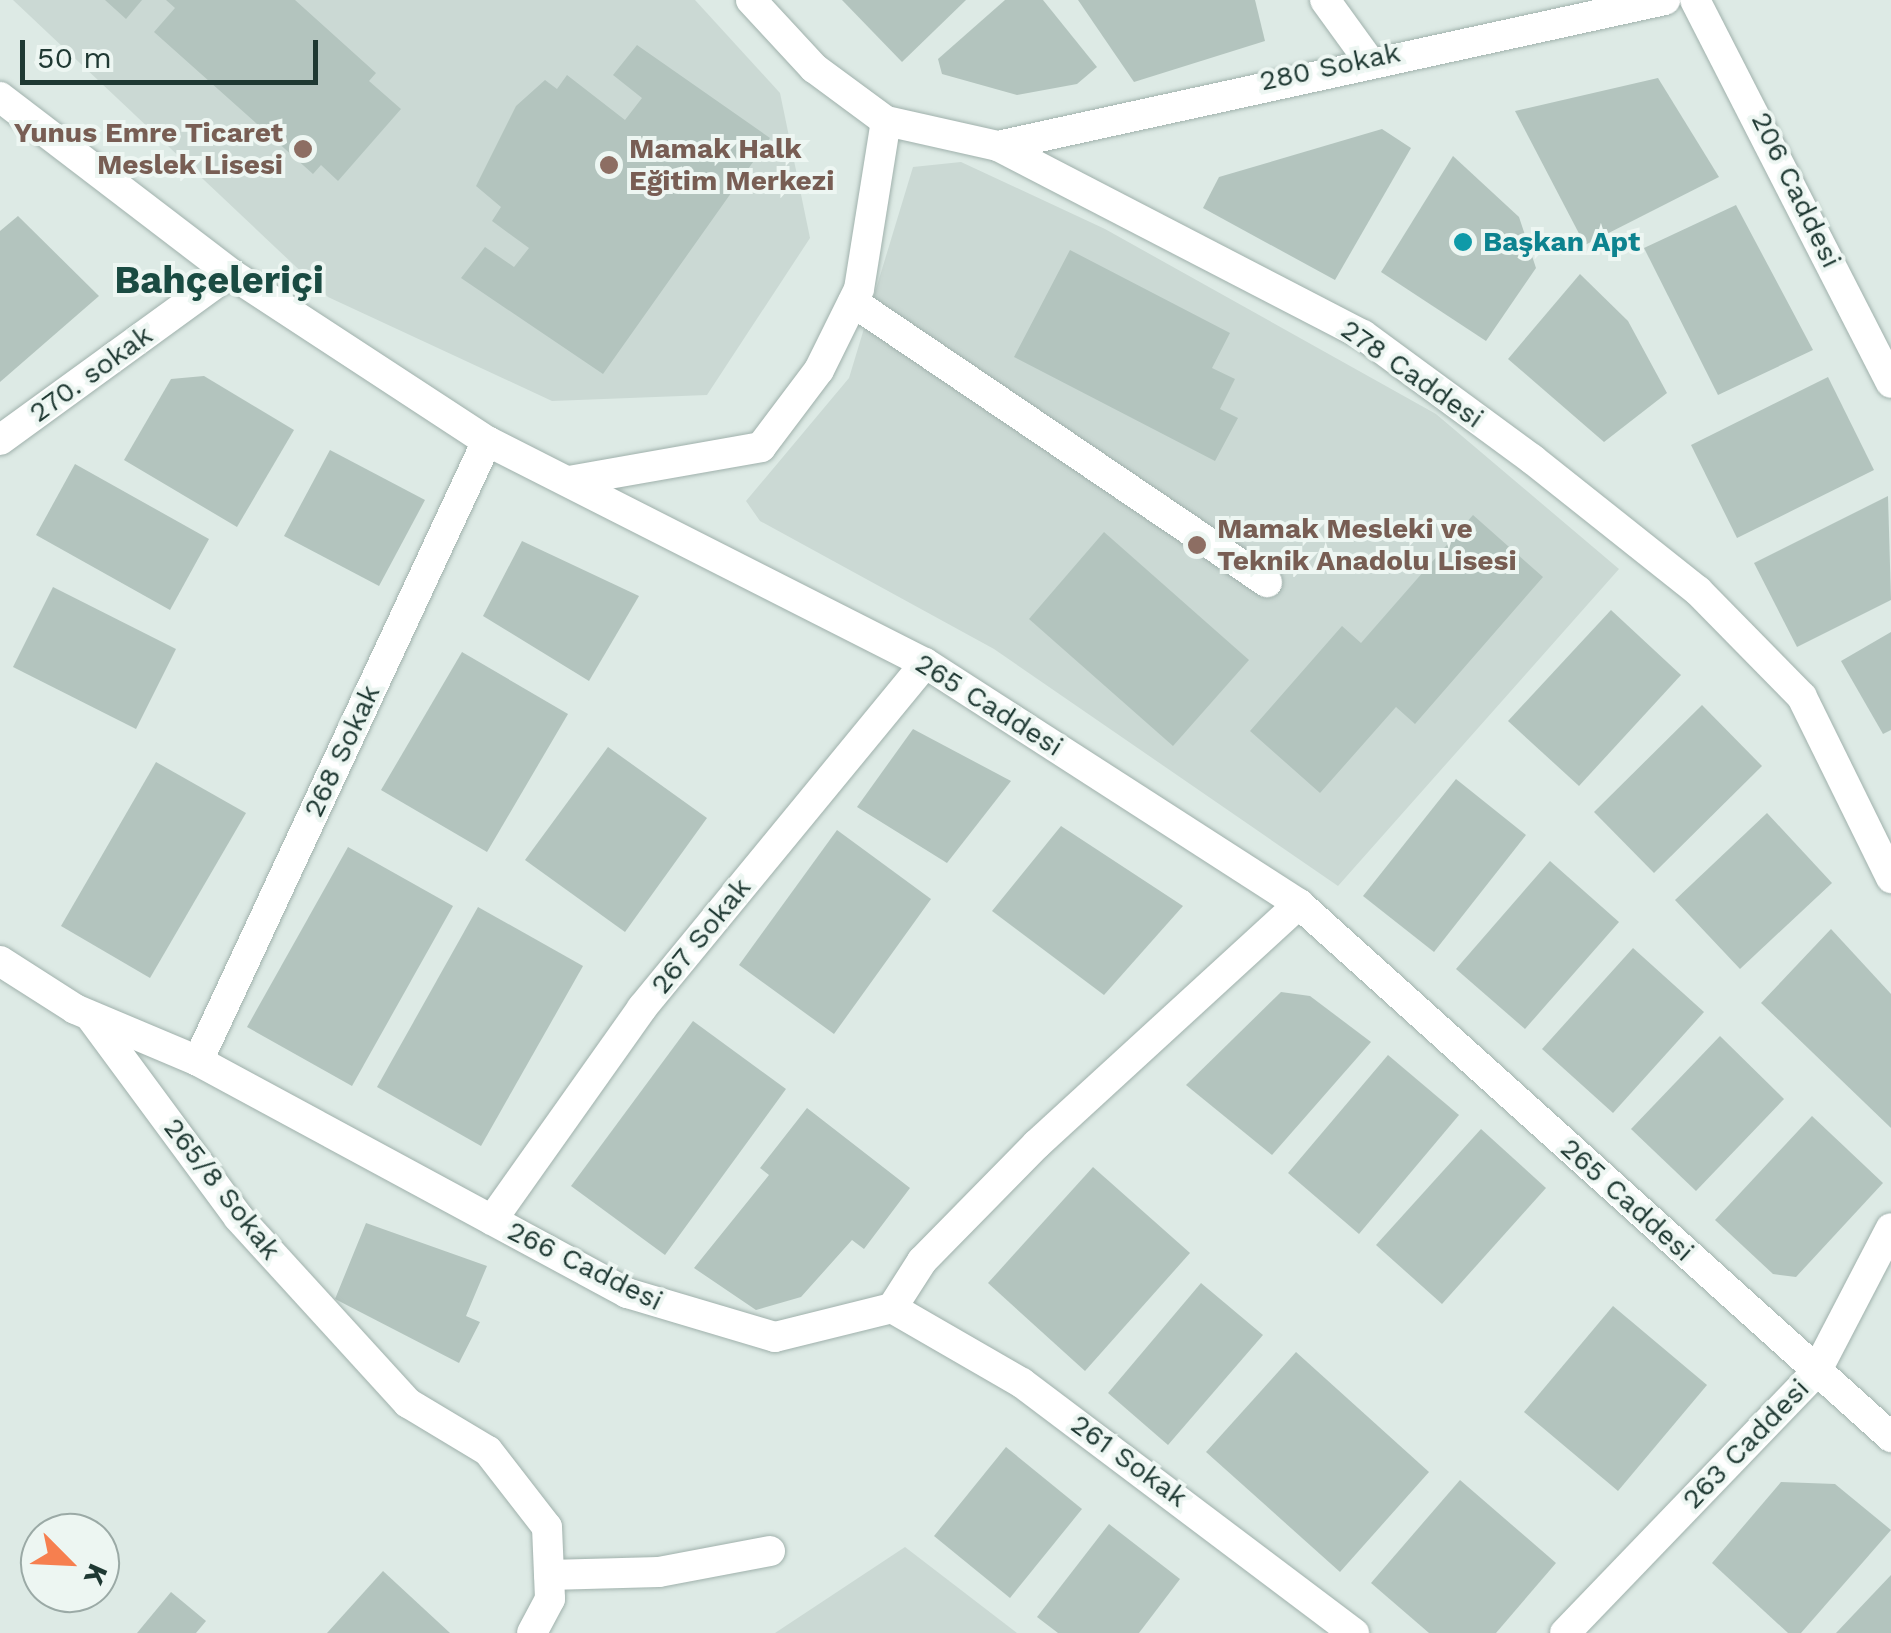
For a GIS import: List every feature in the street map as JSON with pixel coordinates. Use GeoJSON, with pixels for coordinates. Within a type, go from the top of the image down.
{"type":"FeatureCollection","features":[{"type":"Feature","properties":{"kind":"street","name":"278 Caddesi"},"geometry":{"type":"LineString","coordinates":[[751,0],[814,68],[886,121],[998,146],[1363,335],[1698,592],[1802,697],[1891,878]]}},
{"type":"Feature","properties":{"kind":"street"},"geometry":{"type":"LineString","coordinates":[[1325,0],[1368,58]]}},
{"type":"Feature","properties":{"kind":"street","name":"280 Sokak"},"geometry":{"type":"LineString","coordinates":[[998,146],[1368,58],[1665,0]]}},
{"type":"Feature","properties":{"kind":"street","name":"206 Caddesi"},"geometry":{"type":"LineString","coordinates":[[1695,0],[1891,383]]}},
{"type":"Feature","properties":{"kind":"street","name":"265 Caddesi"},"geometry":{"type":"LineString","coordinates":[[0,97],[230,272],[487,441],[924,662],[1299,904],[1891,1437]]}},
{"type":"Feature","properties":{"kind":"street"},"geometry":{"type":"LineString","coordinates":[[569,481],[762,447],[819,370],[852,302],[886,121]]}},
{"type":"Feature","properties":{"kind":"street","name":"270. sokak"},"geometry":{"type":"LineString","coordinates":[[0,440],[230,272]]}},
{"type":"Feature","properties":{"kind":"street"},"geometry":{"type":"LineString","coordinates":[[852,302],[1266,582]]}},
{"type":"Feature","properties":{"kind":"street","name":"268 Sokak"},"geometry":{"type":"LineString","coordinates":[[198,1061],[487,441]]}},
{"type":"Feature","properties":{"kind":"street","name":"267 Sokak"},"geometry":{"type":"LineString","coordinates":[[492,1220],[642,1008],[924,662]]}},
{"type":"Feature","properties":{"kind":"street"},"geometry":{"type":"LineString","coordinates":[[892,1308],[922,1261],[1036,1144],[1299,904]]}},
{"type":"Feature","properties":{"kind":"street","name":"266 Caddesi"},"geometry":{"type":"LineString","coordinates":[[0,961],[90,1016],[198,1061],[627,1293],[775,1337],[892,1308]]}},
{"type":"Feature","properties":{"kind":"street","name":"265/8 Sokak"},"geometry":{"type":"LineString","coordinates":[[90,1016],[238,1218],[408,1402],[488,1452],[548,1528],[550,1599],[532,1633]]}},
{"type":"Feature","properties":{"kind":"street","name":"263 Caddesi"},"geometry":{"type":"LineString","coordinates":[[1565,1633],[1816,1372],[1891,1228]]}},
{"type":"Feature","properties":{"kind":"street","name":"261 Sokak"},"geometry":{"type":"LineString","coordinates":[[892,1308],[1022,1383],[1354,1633]]}},
{"type":"Feature","properties":{"kind":"street"},"geometry":{"type":"LineString","coordinates":[[549,1575],[659,1572],[770,1550]]}},
{"type":"Feature","properties":{"kind":"shaded area","name":"Mamak Halk Eğitim Merkezi"},"geometry":{"type":"Polygon","coordinates":[[[13,0],[695,0],[780,93],[810,238],[707,395],[552,401],[328,297],[13,0]]]}},
{"type":"Feature","properties":{"kind":"shaded area","name":"Mamak Mesleki ve Teknik Anadolu Lisesi"},"geometry":{"type":"Polygon","coordinates":[[[961,162],[1105,229],[1436,414],[1619,569],[1338,886],[994,649],[760,521],[746,501],[849,378],[913,167],[961,162]]]}},
{"type":"Feature","properties":{"kind":"shaded area"},"geometry":{"type":"Polygon","coordinates":[[[905,1547],[1017,1633],[775,1633],[905,1547]]]}},
{"type":"Feature","properties":{"kind":"building"},"geometry":{"type":"Polygon","coordinates":[[[105,0],[142,0],[126,19],[105,0]]]}},
{"type":"Feature","properties":{"kind":"building"},"geometry":{"type":"Polygon","coordinates":[[[166,0],[295,0],[376,73],[369,81],[401,109],[338,181],[321,165],[313,174],[154,32],[175,8],[166,0]]]}},
{"type":"Feature","properties":{"kind":"building"},"geometry":{"type":"Polygon","coordinates":[[[842,0],[966,0],[902,62],[842,0]]]}},
{"type":"Feature","properties":{"kind":"building"},"geometry":{"type":"Polygon","coordinates":[[[1005,0],[1043,0],[1097,67],[1077,84],[1017,95],[942,74],[938,59],[1005,0]]]}},
{"type":"Feature","properties":{"kind":"building"},"geometry":{"type":"Polygon","coordinates":[[[1078,0],[1255,0],[1265,41],[1134,82],[1078,0]]]}},
{"type":"Feature","properties":{"kind":"building"},"geometry":{"type":"Polygon","coordinates":[[[637,45],[770,138],[603,374],[461,278],[485,247],[514,267],[529,248],[492,221],[501,207],[476,186],[516,106],[545,80],[557,89],[567,75],[625,120],[642,98],[613,75],[637,45]]]}},
{"type":"Feature","properties":{"kind":"building"},"geometry":{"type":"Polygon","coordinates":[[[1658,78],[1719,177],[1585,245],[1515,111],[1658,78]]]}},
{"type":"Feature","properties":{"kind":"building"},"geometry":{"type":"Polygon","coordinates":[[[1382,129],[1411,148],[1335,280],[1203,208],[1219,177],[1382,129]]]}},
{"type":"Feature","properties":{"kind":"building","name":"Başkan Apt"},"geometry":{"type":"Polygon","coordinates":[[[1453,156],[1519,217],[1536,268],[1486,341],[1381,272],[1453,156]]]}},
{"type":"Feature","properties":{"kind":"building"},"geometry":{"type":"Polygon","coordinates":[[[1736,205],[1813,350],[1718,395],[1644,248],[1736,205]]]}},
{"type":"Feature","properties":{"kind":"building"},"geometry":{"type":"Polygon","coordinates":[[[18,216],[99,296],[0,382],[0,231],[18,216]]]}},
{"type":"Feature","properties":{"kind":"building"},"geometry":{"type":"Polygon","coordinates":[[[1070,250],[1230,333],[1212,368],[1235,379],[1220,409],[1238,418],[1215,461],[1014,357],[1070,250]]]}},
{"type":"Feature","properties":{"kind":"building"},"geometry":{"type":"Polygon","coordinates":[[[1580,274],[1628,321],[1667,393],[1604,442],[1508,359],[1580,274]]]}},
{"type":"Feature","properties":{"kind":"building"},"geometry":{"type":"Polygon","coordinates":[[[204,376],[294,430],[237,527],[124,460],[171,379],[204,376]]]}},
{"type":"Feature","properties":{"kind":"building"},"geometry":{"type":"Polygon","coordinates":[[[1828,377],[1874,470],[1737,538],[1691,445],[1828,377]]]}},
{"type":"Feature","properties":{"kind":"building"},"geometry":{"type":"Polygon","coordinates":[[[330,450],[425,500],[379,586],[284,536],[330,450]]]}},
{"type":"Feature","properties":{"kind":"building"},"geometry":{"type":"Polygon","coordinates":[[[75,464],[209,539],[170,610],[36,535],[75,464]]]}},
{"type":"Feature","properties":{"kind":"building"},"geometry":{"type":"Polygon","coordinates":[[[1888,496],[1891,600],[1797,647],[1754,563],[1888,496]]]}},
{"type":"Feature","properties":{"kind":"building"},"geometry":{"type":"Polygon","coordinates":[[[1473,515],[1543,577],[1415,724],[1396,707],[1320,793],[1250,731],[1342,626],[1361,643],[1473,515]]]}},
{"type":"Feature","properties":{"kind":"building"},"geometry":{"type":"Polygon","coordinates":[[[1104,532],[1249,660],[1173,746],[1029,619],[1104,532]]]}},
{"type":"Feature","properties":{"kind":"building"},"geometry":{"type":"Polygon","coordinates":[[[522,541],[639,596],[589,681],[483,616],[522,541]]]}},
{"type":"Feature","properties":{"kind":"building"},"geometry":{"type":"Polygon","coordinates":[[[53,587],[176,649],[136,729],[13,667],[53,587]]]}},
{"type":"Feature","properties":{"kind":"building"},"geometry":{"type":"Polygon","coordinates":[[[1611,610],[1681,675],[1579,786],[1508,721],[1611,610]]]}},
{"type":"Feature","properties":{"kind":"building"},"geometry":{"type":"Polygon","coordinates":[[[1891,632],[1891,730],[1883,734],[1841,661],[1891,632]]]}},
{"type":"Feature","properties":{"kind":"building"},"geometry":{"type":"Polygon","coordinates":[[[462,652],[568,714],[487,852],[381,790],[462,652]]]}},
{"type":"Feature","properties":{"kind":"building"},"geometry":{"type":"Polygon","coordinates":[[[1702,705],[1762,766],[1654,873],[1594,812],[1702,705]]]}},
{"type":"Feature","properties":{"kind":"building"},"geometry":{"type":"Polygon","coordinates":[[[913,729],[1011,781],[947,863],[857,807],[913,729]]]}},
{"type":"Feature","properties":{"kind":"building"},"geometry":{"type":"Polygon","coordinates":[[[608,747],[707,818],[625,932],[525,860],[608,747]]]}},
{"type":"Feature","properties":{"kind":"building"},"geometry":{"type":"Polygon","coordinates":[[[156,762],[246,813],[150,978],[61,926],[156,762]]]}},
{"type":"Feature","properties":{"kind":"building"},"geometry":{"type":"Polygon","coordinates":[[[1456,779],[1526,835],[1434,952],[1363,896],[1456,779]]]}},
{"type":"Feature","properties":{"kind":"building"},"geometry":{"type":"Polygon","coordinates":[[[1767,813],[1832,883],[1740,969],[1675,900],[1767,813]]]}},
{"type":"Feature","properties":{"kind":"building"},"geometry":{"type":"Polygon","coordinates":[[[1061,826],[1183,906],[1104,995],[992,911],[1061,826]]]}},
{"type":"Feature","properties":{"kind":"building"},"geometry":{"type":"Polygon","coordinates":[[[837,830],[931,899],[834,1034],[739,965],[837,830]]]}},
{"type":"Feature","properties":{"kind":"building"},"geometry":{"type":"Polygon","coordinates":[[[348,847],[453,906],[352,1086],[247,1027],[348,847]]]}},
{"type":"Feature","properties":{"kind":"building"},"geometry":{"type":"Polygon","coordinates":[[[1550,861],[1619,922],[1525,1029],[1456,969],[1550,861]]]}},
{"type":"Feature","properties":{"kind":"building"},"geometry":{"type":"Polygon","coordinates":[[[478,907],[583,966],[481,1146],[377,1087],[478,907]]]}},
{"type":"Feature","properties":{"kind":"building"},"geometry":{"type":"Polygon","coordinates":[[[1831,929],[1891,994],[1891,1128],[1761,1003],[1831,929]]]}},
{"type":"Feature","properties":{"kind":"building"},"geometry":{"type":"Polygon","coordinates":[[[1633,948],[1704,1012],[1613,1113],[1542,1049],[1633,948]]]}},
{"type":"Feature","properties":{"kind":"building"},"geometry":{"type":"Polygon","coordinates":[[[1281,992],[1310,996],[1371,1042],[1272,1155],[1186,1085],[1281,992]]]}},
{"type":"Feature","properties":{"kind":"building"},"geometry":{"type":"Polygon","coordinates":[[[693,1021],[786,1089],[665,1255],[571,1186],[693,1021]]]}},
{"type":"Feature","properties":{"kind":"building"},"geometry":{"type":"Polygon","coordinates":[[[1720,1036],[1784,1099],[1696,1191],[1631,1129],[1720,1036]]]}},
{"type":"Feature","properties":{"kind":"building"},"geometry":{"type":"Polygon","coordinates":[[[1388,1055],[1459,1115],[1359,1234],[1288,1173],[1388,1055]]]}},
{"type":"Feature","properties":{"kind":"building"},"geometry":{"type":"Polygon","coordinates":[[[807,1108],[910,1188],[864,1249],[852,1240],[801,1297],[756,1310],[694,1268],[769,1175],[760,1168],[807,1108]]]}},
{"type":"Feature","properties":{"kind":"building"},"geometry":{"type":"Polygon","coordinates":[[[1812,1116],[1883,1183],[1796,1277],[1773,1274],[1715,1220],[1812,1116]]]}},
{"type":"Feature","properties":{"kind":"building"},"geometry":{"type":"Polygon","coordinates":[[[1481,1129],[1546,1188],[1442,1304],[1376,1245],[1481,1129]]]}},
{"type":"Feature","properties":{"kind":"building"},"geometry":{"type":"Polygon","coordinates":[[[1093,1167],[1190,1253],[1085,1371],[988,1283],[1093,1167]]]}},
{"type":"Feature","properties":{"kind":"building"},"geometry":{"type":"Polygon","coordinates":[[[366,1223],[487,1266],[466,1316],[480,1322],[459,1363],[335,1299],[366,1223]]]}},
{"type":"Feature","properties":{"kind":"building"},"geometry":{"type":"Polygon","coordinates":[[[1201,1283],[1263,1335],[1168,1445],[1108,1393],[1201,1283]]]}},
{"type":"Feature","properties":{"kind":"building"},"geometry":{"type":"Polygon","coordinates":[[[1613,1306],[1707,1385],[1618,1491],[1524,1412],[1613,1306]]]}},
{"type":"Feature","properties":{"kind":"building"},"geometry":{"type":"Polygon","coordinates":[[[1296,1352],[1429,1472],[1340,1572],[1206,1452],[1296,1352]]]}},
{"type":"Feature","properties":{"kind":"building"},"geometry":{"type":"Polygon","coordinates":[[[1006,1447],[1082,1509],[1010,1598],[934,1536],[1006,1447]]]}},
{"type":"Feature","properties":{"kind":"building"},"geometry":{"type":"Polygon","coordinates":[[[1460,1480],[1556,1563],[1496,1633],[1429,1633],[1371,1583],[1460,1480]]]}},
{"type":"Feature","properties":{"kind":"building"},"geometry":{"type":"Polygon","coordinates":[[[1781,1482],[1835,1484],[1891,1530],[1801,1633],[1788,1633],[1712,1563],[1781,1482]]]}},
{"type":"Feature","properties":{"kind":"building"},"geometry":{"type":"Polygon","coordinates":[[[1109,1524],[1180,1579],[1139,1633],[1058,1633],[1037,1617],[1109,1524]]]}},
{"type":"Feature","properties":{"kind":"building"},"geometry":{"type":"Polygon","coordinates":[[[383,1571],[450,1633],[327,1633],[383,1571]]]}},
{"type":"Feature","properties":{"kind":"building"},"geometry":{"type":"Polygon","coordinates":[[[1891,1575],[1891,1633],[1836,1633],[1891,1575]]]}},
{"type":"Feature","properties":{"kind":"building"},"geometry":{"type":"Polygon","coordinates":[[[171,1592],[206,1621],[196,1633],[137,1633],[171,1592]]]}},
{"type":"Feature","properties":{"kind":"place","name":"Yunus Emre Ticaret Meslek Lisesi"},"geometry":{"type":"Point","coordinates":[303,149]}},
{"type":"Feature","properties":{"kind":"place","name":"Mamak Halk Eğitim Merkezi"},"geometry":{"type":"Point","coordinates":[609,165]}},
{"type":"Feature","properties":{"kind":"place","name":"Başkan Apt"},"geometry":{"type":"Point","coordinates":[1463,242]}},
{"type":"Feature","properties":{"kind":"place","name":"Mamak Mesleki ve Teknik Anadolu Lisesi"},"geometry":{"type":"Point","coordinates":[1197,545]}},
{"type":"Feature","properties":{"kind":"district","name":"Bahçeleriçi"},"geometry":{"type":"Point","coordinates":[219,281]}}]}
